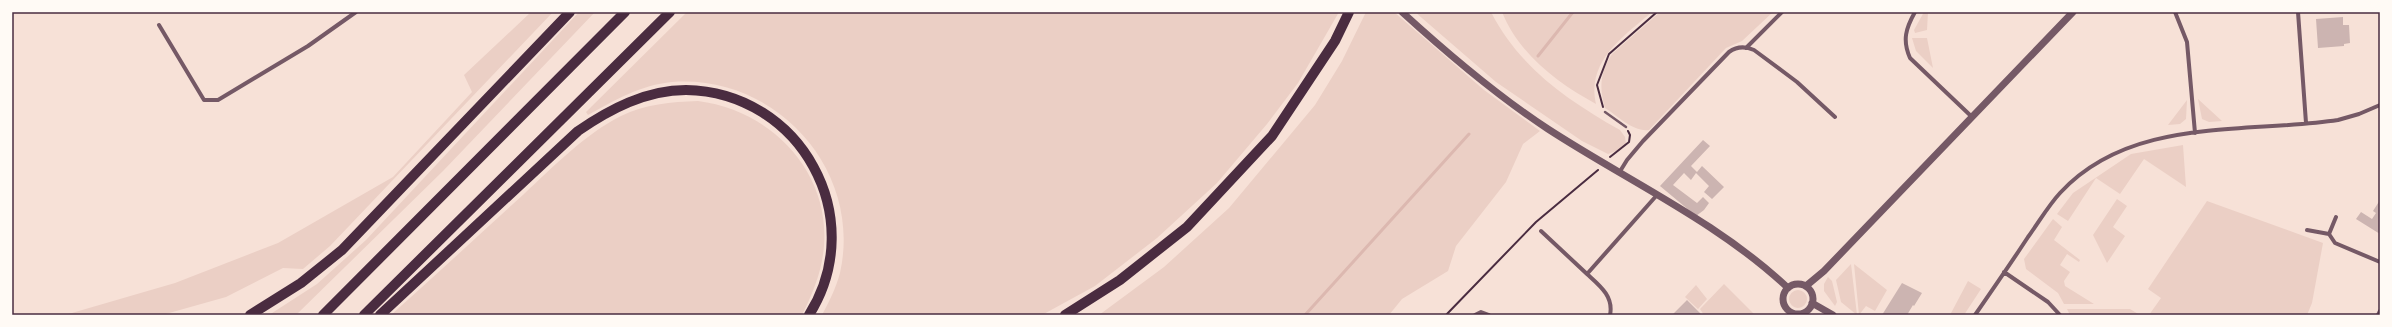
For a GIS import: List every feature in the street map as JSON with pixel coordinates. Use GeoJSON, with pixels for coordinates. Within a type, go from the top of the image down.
{"type":"FeatureCollection","features":[{"type":"Feature","properties":{"kind":"highway"},"geometry":{"type":"LineString","coordinates":[[250,315],[302,283],[342,250],[570,12]]}},
{"type":"Feature","properties":{"kind":"highway"},"geometry":{"type":"LineString","coordinates":[[323,315],[625,12]]}},
{"type":"Feature","properties":{"kind":"highway"},"geometry":{"type":"LineString","coordinates":[[364,315],[670,12]]}},
{"type":"Feature","properties":{"kind":"highway"},"geometry":{"type":"LineString","coordinates":[[1065,315],[1120,280],[1186,227],[1213,199],[1272,136],[1335,42],[1350,12]]}},
{"type":"Feature","properties":{"kind":"highway"},"geometry":{"type":"LineString","coordinates":[[380,315],[578,131],[615,108],[636,99],[653,94],[685,90],[718,93],[764,113],[790,134],[817,173],[828,202],[832,242],[827,277],[809,315]]}},
{"type":"Feature","properties":{"kind":"street"},"geometry":{"type":"LineString","coordinates":[[159,25],[204,100],[218,100],[308,46],[356,12]]}},
{"type":"Feature","properties":{"kind":"street"},"geometry":{"type":"LineString","coordinates":[[1402,12],[1434,41],[1528,116],[1619,174],[1657,195],[1761,264],[1788,288]]}},
{"type":"Feature","properties":{"kind":"street"},"geometry":{"type":"LineString","coordinates":[[1746,48],[1782,12]]}},
{"type":"Feature","properties":{"kind":"street"},"geometry":{"type":"LineString","coordinates":[[1915,12],[1905,35],[1906,50],[1910,58],[1971,116]]}},
{"type":"Feature","properties":{"kind":"street"},"geometry":{"type":"LineString","coordinates":[[1806,286],[1835,260],[1971,116],[2073,12]]}},
{"type":"Feature","properties":{"kind":"street"},"geometry":{"type":"LineString","coordinates":[[2175,12],[2187,42],[2195,133]]}},
{"type":"Feature","properties":{"kind":"street"},"geometry":{"type":"LineString","coordinates":[[2298,12],[2306,123]]}},
{"type":"Feature","properties":{"kind":"street"},"geometry":{"type":"LineString","coordinates":[[1619,174],[1627,160],[1643,141],[1729,52],[1746,48],[1754,50],[1797,82],[1835,117]]}},
{"type":"Feature","properties":{"kind":"street"},"geometry":{"type":"LineString","coordinates":[[1976,315],[2053,202],[2079,176],[2132,145],[2195,133],[2344,118],[2380,105]]}},
{"type":"Feature","properties":{"kind":"street"},"geometry":{"type":"LineString","coordinates":[[1587,274],[1657,195]]}},
{"type":"Feature","properties":{"kind":"street"},"geometry":{"type":"LineString","coordinates":[[2329,234],[2336,216]]}},
{"type":"Feature","properties":{"kind":"street"},"geometry":{"type":"LineString","coordinates":[[2307,230],[2329,234],[2335,243],[2380,262]]}},
{"type":"Feature","properties":{"kind":"street"},"geometry":{"type":"LineString","coordinates":[[1541,231],[1607,295],[1611,305],[1610,315]]}},
{"type":"Feature","properties":{"kind":"street"},"geometry":{"type":"LineString","coordinates":[[2004,272],[2048,302],[2060,315]]}},
{"type":"Feature","properties":{"kind":"street"},"geometry":{"type":"LineString","coordinates":[[1797,284],[1806,286],[1812,294],[1812,303],[1807,311],[1799,314],[1787,309],[1783,296],[1788,288],[1797,284]]}},
{"type":"Feature","properties":{"kind":"street"},"geometry":{"type":"LineString","coordinates":[[1812,303],[1833,315]]}},
{"type":"Feature","properties":{"kind":"street"},"geometry":{"type":"LineString","coordinates":[[1781,315],[1787,309]]}},
{"type":"Feature","properties":{"kind":"street"},"geometry":{"type":"LineString","coordinates":[[2378,315],[2380,311]]}},
{"type":"Feature","properties":{"kind":"street"},"geometry":{"type":"LineString","coordinates":[[1475,315],[1481,312],[1489,315]]}},
{"type":"Feature","properties":{"kind":"lane"},"geometry":{"type":"LineString","coordinates":[[1605,112],[1626,127]]}},
{"type":"Feature","properties":{"kind":"path"},"geometry":{"type":"LineString","coordinates":[[1605,112],[1597,85],[1604,62],[1616,46],[1657,12]]}},
{"type":"Feature","properties":{"kind":"path"},"geometry":{"type":"LineString","coordinates":[[1446,315],[1536,222],[1597,171],[1601,162],[1629,142],[1630,135],[1626,127]]}},
{"type":"Feature","properties":{"kind":"shaded area"},"geometry":{"type":"Polygon","coordinates":[[[531,12],[553,12],[330,246],[303,269],[283,268],[226,297],[162,315],[65,315],[175,283],[278,243],[393,177],[472,92],[464,75],[531,12]]]}},
{"type":"Feature","properties":{"kind":"shaded area"},"geometry":{"type":"Polygon","coordinates":[[[579,12],[595,12],[443,171],[296,315],[269,315],[317,284],[366,240],[579,12]]]}},
{"type":"Feature","properties":{"kind":"shaded area"},"geometry":{"type":"Polygon","coordinates":[[[687,12],[1339,12],[1298,83],[1267,124],[1217,183],[1157,238],[1095,286],[1042,315],[822,315],[832,295],[840,273],[844,235],[838,199],[824,165],[804,136],[777,112],[745,94],[710,84],[672,82],[650,86],[639,90],[588,115],[586,112],[687,12]]]}},
{"type":"Feature","properties":{"kind":"shaded area"},"geometry":{"type":"Polygon","coordinates":[[[1366,12],[1394,12],[1484,90],[1540,131],[1523,144],[1506,182],[1456,246],[1448,271],[1402,299],[1389,315],[1099,315],[1164,267],[1229,208],[1315,105],[1342,61],[1366,12]]]}},
{"type":"Feature","properties":{"kind":"shaded area"},"geometry":{"type":"Polygon","coordinates":[[[1415,12],[1491,12],[1502,32],[1530,66],[1581,107],[1620,130],[1625,137],[1626,144],[1619,150],[1608,154],[1582,141],[1496,82],[1415,12]]]}},
{"type":"Feature","properties":{"kind":"shaded area"},"geometry":{"type":"Polygon","coordinates":[[[1502,12],[1652,12],[1619,40],[1602,62],[1594,89],[1596,104],[1567,87],[1541,66],[1518,41],[1502,12]]]}},
{"type":"Feature","properties":{"kind":"shaded area"},"geometry":{"type":"Polygon","coordinates":[[[1660,12],[1773,12],[1742,41],[1726,48],[1649,130],[1637,129],[1605,108],[1601,87],[1603,74],[1612,54],[1660,12]]]}},
{"type":"Feature","properties":{"kind":"shaded area"},"geometry":{"type":"Polygon","coordinates":[[[1924,12],[1928,12],[1927,30],[1915,33],[1914,30],[1924,12]]]}},
{"type":"Feature","properties":{"kind":"shaded area"},"geometry":{"type":"Polygon","coordinates":[[[1912,38],[1927,38],[1933,68],[1916,51],[1912,38]]]}},
{"type":"Feature","properties":{"kind":"shaded area"},"geometry":{"type":"Polygon","coordinates":[[[2198,99],[2222,121],[2209,122],[2202,119],[2198,99]]]}},
{"type":"Feature","properties":{"kind":"shaded area"},"geometry":{"type":"Polygon","coordinates":[[[2187,100],[2186,119],[2180,124],[2168,125],[2187,100]]]}},
{"type":"Feature","properties":{"kind":"shaded area"},"geometry":{"type":"Polygon","coordinates":[[[698,101],[724,107],[749,117],[771,131],[790,148],[806,169],[817,193],[823,218],[824,246],[816,282],[802,315],[391,315],[582,141],[608,123],[630,112],[649,106],[698,101]]]}},
{"type":"Feature","properties":{"kind":"shaded area"},"geometry":{"type":"Polygon","coordinates":[[[2183,145],[2186,187],[2144,159],[2120,194],[2096,178],[2068,221],[2057,214],[2073,193],[2131,154],[2183,145]]]}},
{"type":"Feature","properties":{"kind":"shaded area"},"geometry":{"type":"Polygon","coordinates":[[[2117,199],[2127,206],[2113,227],[2125,236],[2107,263],[2093,235],[2117,199]]]}},
{"type":"Feature","properties":{"kind":"shaded area"},"geometry":{"type":"Polygon","coordinates":[[[2207,201],[2323,243],[2312,303],[2307,315],[2149,315],[2161,298],[2148,289],[2207,201]]]}},
{"type":"Feature","properties":{"kind":"shaded area"},"geometry":{"type":"Polygon","coordinates":[[[2053,219],[2062,227],[2054,240],[2080,260],[2079,262],[2067,254],[2060,265],[2070,272],[2064,281],[2065,286],[2094,304],[2064,304],[2058,293],[2026,269],[2024,259],[2053,219]]]}},
{"type":"Feature","properties":{"kind":"shaded area"},"geometry":{"type":"Polygon","coordinates":[[[1851,264],[1857,315],[1841,302],[1836,280],[1851,264]]]}},
{"type":"Feature","properties":{"kind":"shaded area"},"geometry":{"type":"Polygon","coordinates":[[[1854,264],[1887,290],[1875,311],[1866,306],[1859,315],[1854,264]]]}},
{"type":"Feature","properties":{"kind":"shaded area"},"geometry":{"type":"Polygon","coordinates":[[[1828,277],[1832,281],[1837,302],[1835,306],[1824,291],[1824,284],[1828,277]]]}},
{"type":"Feature","properties":{"kind":"shaded area"},"geometry":{"type":"Polygon","coordinates":[[[1968,281],[1981,289],[1964,315],[1950,315],[1968,281]]]}},
{"type":"Feature","properties":{"kind":"shaded area"},"geometry":{"type":"Polygon","coordinates":[[[1724,284],[1755,315],[1704,315],[1700,309],[1724,284]]]}},
{"type":"Feature","properties":{"kind":"shaded area"},"geometry":{"type":"Polygon","coordinates":[[[1696,285],[1707,299],[1698,309],[1685,297],[1696,285]]]}},
{"type":"Feature","properties":{"kind":"shaded area"},"geometry":{"type":"Polygon","coordinates":[[[1798,290],[1804,293],[1807,299],[1804,305],[1798,308],[1792,305],[1789,299],[1792,293],[1798,290]]]}},
{"type":"Feature","properties":{"kind":"shaded area"},"geometry":{"type":"Polygon","coordinates":[[[2067,309],[2130,309],[2140,315],[2070,315],[2067,309]]]}},
{"type":"Feature","properties":{"kind":"building"},"geometry":{"type":"Polygon","coordinates":[[[2343,17],[2343,25],[2349,25],[2350,43],[2344,44],[2344,46],[2318,48],[2316,19],[2343,17]]]}},
{"type":"Feature","properties":{"kind":"building"},"geometry":{"type":"Polygon","coordinates":[[[1703,140],[1710,146],[1691,166],[1697,172],[1702,166],[1724,187],[1712,199],[1704,192],[1709,186],[1696,173],[1691,180],[1684,173],[1673,185],[1697,203],[1703,197],[1709,203],[1704,210],[1696,216],[1660,186],[1703,140]]]}},
{"type":"Feature","properties":{"kind":"building"},"geometry":{"type":"Polygon","coordinates":[[[2380,200],[2380,234],[2356,219],[2361,212],[2372,219],[2376,213],[2373,211],[2380,200]]]}},
{"type":"Feature","properties":{"kind":"building"},"geometry":{"type":"Polygon","coordinates":[[[1902,283],[1922,293],[1914,306],[1913,305],[1907,315],[1882,315],[1902,283]]]}},
{"type":"Feature","properties":{"kind":"building"},"geometry":{"type":"Polygon","coordinates":[[[1687,300],[1702,315],[1672,315],[1687,300]]]}},
{"type":"Feature","properties":{"kind":"waterway"},"geometry":{"type":"LineString","coordinates":[[1538,56],[1573,12]]}},
{"type":"Feature","properties":{"kind":"waterway"},"geometry":{"type":"LineString","coordinates":[[1305,315],[1469,134]]}}]}
